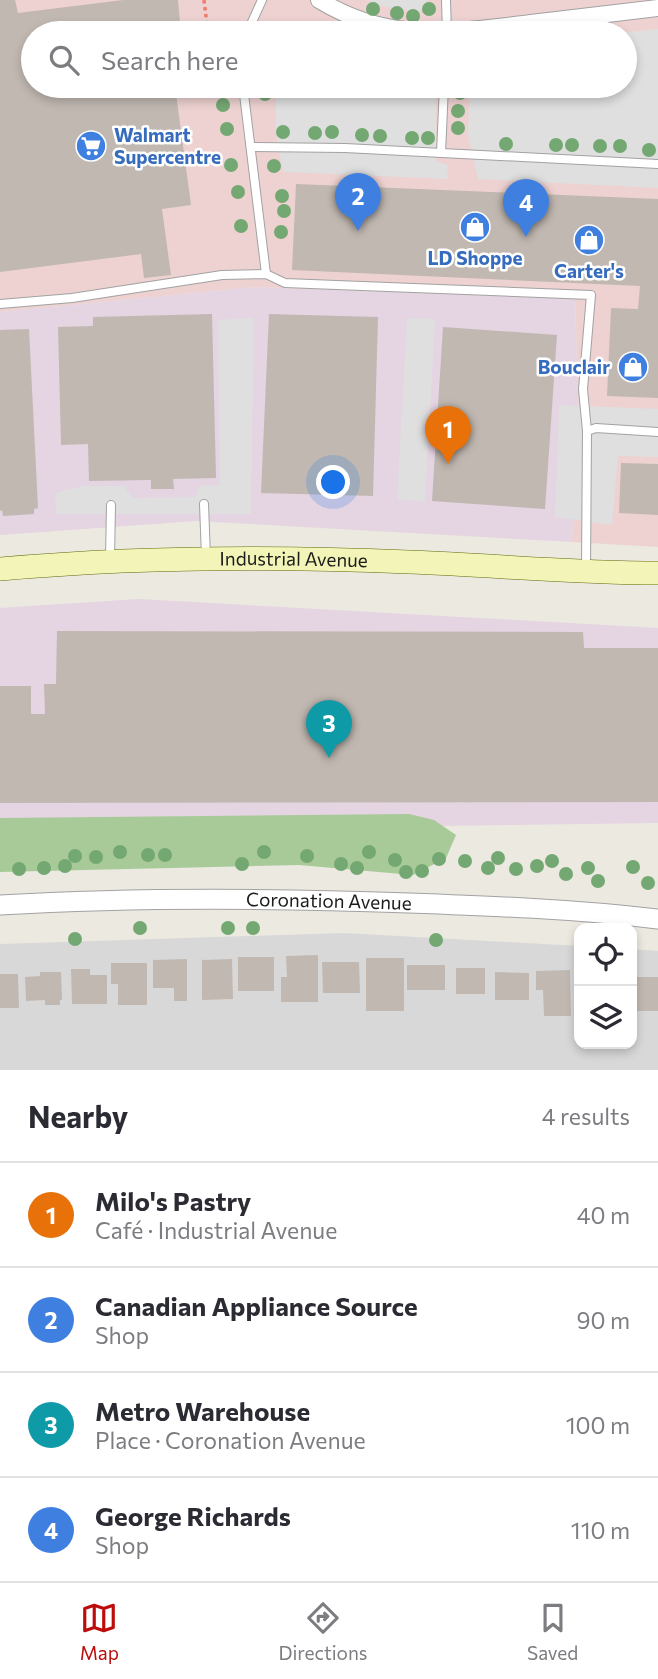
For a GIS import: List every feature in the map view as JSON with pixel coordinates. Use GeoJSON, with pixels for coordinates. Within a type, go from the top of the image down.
{"type":"FeatureCollection","features":[{"type":"Feature","properties":{"kind":"main road","name":"Industrial Avenue"},"geometry":{"type":"LineString","coordinates":[[0,569],[206,557],[409,562],[586,573],[658,573]]}},
{"type":"Feature","properties":{"kind":"main road","name":"Industrial Avenue"},"geometry":{"type":"LineString","coordinates":[[586,573],[658,586]]}},
{"type":"Feature","properties":{"kind":"street"},"geometry":{"type":"LineString","coordinates":[[319,0],[343,13],[368,21]]}},
{"type":"Feature","properties":{"kind":"street"},"geometry":{"type":"LineString","coordinates":[[548,21],[658,8]]}},
{"type":"Feature","properties":{"kind":"street","name":"Coronation Avenue"},"geometry":{"type":"LineString","coordinates":[[0,905],[184,898],[279,898],[522,907],[658,919]]}},
{"type":"Feature","properties":{"kind":"lane"},"geometry":{"type":"LineString","coordinates":[[252,21],[262,0]]}},
{"type":"Feature","properties":{"kind":"lane"},"geometry":{"type":"LineString","coordinates":[[446,0],[447,21]]}},
{"type":"Feature","properties":{"kind":"lane"},"geometry":{"type":"LineString","coordinates":[[245,98],[266,274]]}},
{"type":"Feature","properties":{"kind":"lane"},"geometry":{"type":"LineString","coordinates":[[441,153],[443,98]]}},
{"type":"Feature","properties":{"kind":"lane"},"geometry":{"type":"LineString","coordinates":[[251,146],[658,164]]}},
{"type":"Feature","properties":{"kind":"lane"},"geometry":{"type":"LineString","coordinates":[[0,303],[72,298],[222,275],[266,274],[285,283],[591,295],[583,389],[587,431],[586,573]]}},
{"type":"Feature","properties":{"kind":"lane"},"geometry":{"type":"LineString","coordinates":[[587,431],[596,428],[658,432]]}},
{"type":"Feature","properties":{"kind":"lane"},"geometry":{"type":"LineString","coordinates":[[110,562],[111,505]]}},
{"type":"Feature","properties":{"kind":"lane"},"geometry":{"type":"LineString","coordinates":[[204,505],[206,557]]}},
{"type":"Feature","properties":{"kind":"path"},"geometry":{"type":"LineString","coordinates":[[204,0],[207,21]]}},
{"type":"Feature","properties":{"kind":"shaded area"},"geometry":{"type":"Polygon","coordinates":[[[0,0],[658,0],[658,547],[572,542],[579,423],[575,299],[254,287],[0,312],[0,0]]]}},
{"type":"Feature","properties":{"kind":"shaded area"},"geometry":{"type":"Polygon","coordinates":[[[368,0],[428,0],[419,12],[381,6],[368,0]]]}},
{"type":"Feature","properties":{"kind":"shaded area"},"geometry":{"type":"Polygon","coordinates":[[[658,29],[658,188],[478,179],[468,135],[470,98],[637,98],[637,31],[658,29]]]}},
{"type":"Feature","properties":{"kind":"shaded area"},"geometry":{"type":"Polygon","coordinates":[[[276,98],[436,98],[436,161],[447,165],[448,179],[283,172],[276,133],[276,98]]]}},
{"type":"Feature","properties":{"kind":"shaded area"},"geometry":{"type":"Polygon","coordinates":[[[254,287],[575,299],[579,423],[572,542],[196,521],[0,535],[0,312],[254,287]]]}},
{"type":"Feature","properties":{"kind":"shaded area"},"geometry":{"type":"Polygon","coordinates":[[[254,318],[251,514],[56,514],[55,493],[82,486],[124,486],[133,498],[195,497],[199,486],[220,485],[218,320],[254,318]]]}},
{"type":"Feature","properties":{"kind":"shaded area"},"geometry":{"type":"Polygon","coordinates":[[[407,318],[435,319],[425,501],[397,500],[407,318]]]}},
{"type":"Feature","properties":{"kind":"shaded area"},"geometry":{"type":"Polygon","coordinates":[[[559,405],[658,409],[658,457],[618,456],[612,525],[555,517],[559,405]]]}},
{"type":"Feature","properties":{"kind":"shaded area"},"geometry":{"type":"Polygon","coordinates":[[[139,599],[658,628],[658,823],[0,832],[0,608],[139,599]]]}},
{"type":"Feature","properties":{"kind":"shaded area"},"geometry":{"type":"Polygon","coordinates":[[[344,933],[574,946],[574,1049],[637,1049],[637,949],[658,951],[658,1070],[0,1070],[0,944],[344,933]]]}},
{"type":"Feature","properties":{"kind":"green space"},"geometry":{"type":"Polygon","coordinates":[[[409,814],[434,820],[456,835],[446,858],[413,875],[299,865],[0,872],[0,818],[409,814]]]}},
{"type":"Feature","properties":{"kind":"building","name":"Walmart Supercentre"},"geometry":{"type":"Polygon","coordinates":[[[0,0],[15,0],[18,13],[123,0],[178,0],[180,21],[21,21],[21,98],[177,98],[191,205],[162,209],[171,275],[144,278],[141,254],[0,272],[0,0]]]}},
{"type":"Feature","properties":{"kind":"building"},"geometry":{"type":"Polygon","coordinates":[[[296,184],[658,199],[658,398],[607,396],[611,308],[638,309],[640,286],[292,270],[296,184]]]}},
{"type":"Feature","properties":{"kind":"building"},"geometry":{"type":"Polygon","coordinates":[[[212,314],[216,478],[173,479],[174,489],[151,489],[151,480],[89,481],[88,444],[61,445],[58,327],[93,326],[93,317],[212,314]]]}},
{"type":"Feature","properties":{"kind":"building"},"geometry":{"type":"Polygon","coordinates":[[[269,314],[378,317],[373,496],[261,493],[269,314]]]}},
{"type":"Feature","properties":{"kind":"building"},"geometry":{"type":"Polygon","coordinates":[[[443,327],[557,335],[545,509],[432,501],[443,327]]]}},
{"type":"Feature","properties":{"kind":"building"},"geometry":{"type":"Polygon","coordinates":[[[29,329],[38,508],[34,509],[34,514],[3,516],[2,510],[0,511],[0,330],[29,329]]]}},
{"type":"Feature","properties":{"kind":"building"},"geometry":{"type":"Polygon","coordinates":[[[621,463],[658,464],[658,515],[619,513],[621,463]]]}},
{"type":"Feature","properties":{"kind":"building"},"geometry":{"type":"Polygon","coordinates":[[[57,631],[583,632],[584,648],[658,648],[658,802],[0,803],[0,686],[31,686],[31,714],[45,714],[44,684],[56,684],[57,631]]]}},
{"type":"Feature","properties":{"kind":"building"},"geometry":{"type":"Polygon","coordinates":[[[318,955],[318,1002],[281,1002],[281,977],[287,977],[286,956],[318,955]]]}},
{"type":"Feature","properties":{"kind":"building"},"geometry":{"type":"Polygon","coordinates":[[[238,957],[274,957],[274,991],[238,991],[238,957]]]}},
{"type":"Feature","properties":{"kind":"building"},"geometry":{"type":"Polygon","coordinates":[[[366,958],[404,958],[404,1011],[366,1011],[366,958]]]}},
{"type":"Feature","properties":{"kind":"building"},"geometry":{"type":"Polygon","coordinates":[[[187,959],[187,1001],[174,1001],[174,988],[153,988],[153,960],[187,959]]]}},
{"type":"Feature","properties":{"kind":"building"},"geometry":{"type":"Polygon","coordinates":[[[232,959],[233,999],[202,1000],[202,960],[232,959]]]}},
{"type":"Feature","properties":{"kind":"building"},"geometry":{"type":"Polygon","coordinates":[[[322,962],[359,962],[360,993],[323,993],[322,962]]]}},
{"type":"Feature","properties":{"kind":"building"},"geometry":{"type":"Polygon","coordinates":[[[111,963],[147,963],[147,1005],[118,1005],[118,984],[111,984],[111,963]]]}},
{"type":"Feature","properties":{"kind":"building"},"geometry":{"type":"Polygon","coordinates":[[[407,965],[445,965],[445,990],[407,990],[407,965]]]}},
{"type":"Feature","properties":{"kind":"building"},"geometry":{"type":"Polygon","coordinates":[[[456,968],[485,968],[485,994],[456,994],[456,968]]]}},
{"type":"Feature","properties":{"kind":"building"},"geometry":{"type":"Polygon","coordinates":[[[71,969],[90,969],[90,975],[107,975],[107,1004],[72,1004],[71,969]]]}},
{"type":"Feature","properties":{"kind":"building"},"geometry":{"type":"Polygon","coordinates":[[[570,970],[571,1016],[544,1016],[543,990],[536,990],[536,971],[570,970]]]}},
{"type":"Feature","properties":{"kind":"building"},"geometry":{"type":"Polygon","coordinates":[[[40,972],[61,972],[60,1005],[45,1005],[45,1000],[26,1001],[25,977],[40,976],[40,972]]]}},
{"type":"Feature","properties":{"kind":"building"},"geometry":{"type":"Polygon","coordinates":[[[495,972],[529,973],[529,1000],[495,1000],[495,972]]]}},
{"type":"Feature","properties":{"kind":"building"},"geometry":{"type":"Polygon","coordinates":[[[0,974],[18,974],[19,1008],[0,1008],[0,974]]]}},
{"type":"Feature","properties":{"kind":"building"},"geometry":{"type":"Polygon","coordinates":[[[637,977],[658,977],[658,1011],[637,1011],[637,977]]]}},
{"type":"Feature","properties":{"kind":"place","name":"Walmart Supercentre"},"geometry":{"type":"Point","coordinates":[91,146]}},
{"type":"Feature","properties":{"kind":"place","name":"LD Shoppe"},"geometry":{"type":"Point","coordinates":[475,227]}},
{"type":"Feature","properties":{"kind":"place","name":"Canadian Appliance Source"},"geometry":{"type":"Point","coordinates":[358,231]}},
{"type":"Feature","properties":{"kind":"place","name":"George Richards"},"geometry":{"type":"Point","coordinates":[526,237]}},
{"type":"Feature","properties":{"kind":"place","name":"Carter's"},"geometry":{"type":"Point","coordinates":[589,240]}},
{"type":"Feature","properties":{"kind":"place","name":"Bouclair"},"geometry":{"type":"Point","coordinates":[633,367]}},
{"type":"Feature","properties":{"kind":"place","name":"Milo's Pastry"},"geometry":{"type":"Point","coordinates":[448,464]}},
{"type":"Feature","properties":{"kind":"place","name":"Metro Warehouse"},"geometry":{"type":"Point","coordinates":[329,758]}}]}
